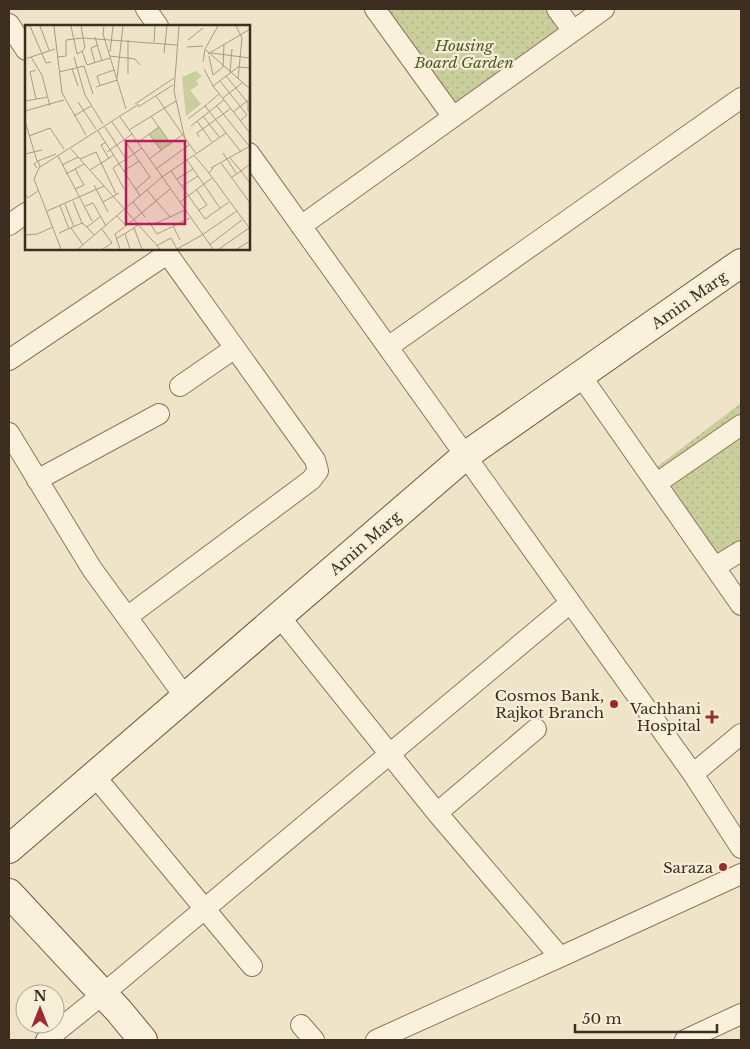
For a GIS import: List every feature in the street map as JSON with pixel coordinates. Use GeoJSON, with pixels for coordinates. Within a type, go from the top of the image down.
{"type":"FeatureCollection","features":[{"type":"Feature","properties":{"kind":"main road","name":"Amin Marg"},"geometry":{"type":"LineString","coordinates":[[9,849],[465,456],[741,263]]}},
{"type":"Feature","properties":{"kind":"main road"},"geometry":{"type":"LineString","coordinates":[[9,893],[143,1040]]}},
{"type":"Feature","properties":{"kind":"street"},"geometry":{"type":"LineString","coordinates":[[375,9],[453,117]]}},
{"type":"Feature","properties":{"kind":"street"},"geometry":{"type":"LineString","coordinates":[[557,9],[573,31]]}},
{"type":"Feature","properties":{"kind":"street"},"geometry":{"type":"LineString","coordinates":[[301,226],[604,9]]}},
{"type":"Feature","properties":{"kind":"street"},"geometry":{"type":"LineString","coordinates":[[9,24],[25,48]]}},
{"type":"Feature","properties":{"kind":"street"},"geometry":{"type":"LineString","coordinates":[[388,347],[741,98]]}},
{"type":"Feature","properties":{"kind":"street"},"geometry":{"type":"LineString","coordinates":[[250,154],[692,774],[741,848]]}},
{"type":"Feature","properties":{"kind":"street"},"geometry":{"type":"LineString","coordinates":[[9,225],[25,214]]}},
{"type":"Feature","properties":{"kind":"street"},"geometry":{"type":"LineString","coordinates":[[9,360],[166,251],[315,460],[318,471],[311,480],[127,616]]}},
{"type":"Feature","properties":{"kind":"street"},"geometry":{"type":"LineString","coordinates":[[180,386],[235,348]]}},
{"type":"Feature","properties":{"kind":"street"},"geometry":{"type":"LineString","coordinates":[[582,376],[741,605]]}},
{"type":"Feature","properties":{"kind":"street"},"geometry":{"type":"LineString","coordinates":[[37,480],[159,414]]}},
{"type":"Feature","properties":{"kind":"street"},"geometry":{"type":"LineString","coordinates":[[657,483],[741,425]]}},
{"type":"Feature","properties":{"kind":"street"},"geometry":{"type":"LineString","coordinates":[[9,434],[92,569],[185,697]]}},
{"type":"Feature","properties":{"kind":"street"},"geometry":{"type":"LineString","coordinates":[[715,567],[741,551]]}},
{"type":"Feature","properties":{"kind":"street"},"geometry":{"type":"LineString","coordinates":[[46,1040],[570,603]]}},
{"type":"Feature","properties":{"kind":"street"},"geometry":{"type":"LineString","coordinates":[[279,616],[437,813],[560,957]]}},
{"type":"Feature","properties":{"kind":"street"},"geometry":{"type":"LineString","coordinates":[[437,813],[536,729]]}},
{"type":"Feature","properties":{"kind":"street"},"geometry":{"type":"LineString","coordinates":[[692,774],[741,734]]}},
{"type":"Feature","properties":{"kind":"street"},"geometry":{"type":"LineString","coordinates":[[94,775],[252,966]]}},
{"type":"Feature","properties":{"kind":"street"},"geometry":{"type":"LineString","coordinates":[[376,1040],[741,874]]}},
{"type":"Feature","properties":{"kind":"street"},"geometry":{"type":"LineString","coordinates":[[697,1038],[741,1014]]}},
{"type":"Feature","properties":{"kind":"green space","name":"Housing Board Garden"},"geometry":{"type":"Polygon","coordinates":[[[375,9],[557,9],[573,31],[453,117],[375,9]]]}},
{"type":"Feature","properties":{"kind":"green space"},"geometry":{"type":"Polygon","coordinates":[[[741,403],[741,551],[715,567],[649,473],[741,403]]]}},
{"type":"Feature","properties":{"kind":"place","name":"Cosmos Bank, Rajkot Branch"},"geometry":{"type":"Point","coordinates":[614,704]}},
{"type":"Feature","properties":{"kind":"place","name":"Vachhani Hospital"},"geometry":{"type":"Point","coordinates":[712,717]}},
{"type":"Feature","properties":{"kind":"place","name":"Saraza"},"geometry":{"type":"Point","coordinates":[723,867]}}]}
